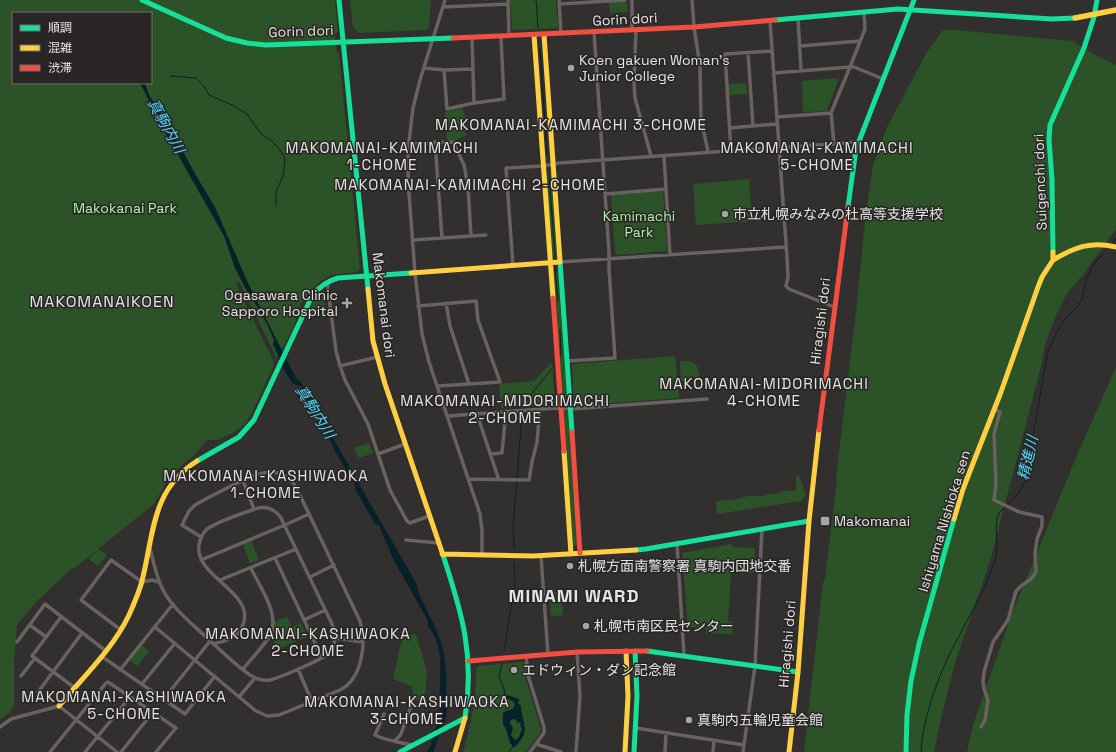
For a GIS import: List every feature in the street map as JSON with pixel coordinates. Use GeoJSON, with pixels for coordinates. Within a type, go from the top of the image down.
{"type":"FeatureCollection","features":[{"type":"Feature","properties":{"kind":"main road","name":"Gorin dori"},"geometry":{"type":"LineString","coordinates":[[142,0],[226,38],[247,43],[266,45],[432,40],[694,27],[898,10],[1052,19],[1075,18],[1116,10]]}},
{"type":"Feature","properties":{"kind":"main road","name":"Makomanai dori"},"geometry":{"type":"LineString","coordinates":[[340,0],[373,341],[405,444],[462,615],[466,635],[469,661],[469,686],[465,718],[455,752]]}},
{"type":"Feature","properties":{"kind":"main road","name":"Hiragishi dori"},"geometry":{"type":"LineString","coordinates":[[789,752],[798,672],[809,521],[834,307],[853,170],[858,142],[914,0]]}},
{"type":"Feature","properties":{"kind":"main road","name":"Suigenchi dori"},"geometry":{"type":"LineString","coordinates":[[1053,260],[1052,180],[1049,139],[1050,125],[1086,44],[1092,28],[1097,0]]}},
{"type":"Feature","properties":{"kind":"main road"},"geometry":{"type":"LineString","coordinates":[[534,35],[571,554]]}},
{"type":"Feature","properties":{"kind":"main road"},"geometry":{"type":"LineString","coordinates":[[544,35],[580,553]]}},
{"type":"Feature","properties":{"kind":"main road"},"geometry":{"type":"LineString","coordinates":[[1053,260],[1069,250],[1092,244],[1104,244],[1116,247]]}},
{"type":"Feature","properties":{"kind":"main road","name":"Ishiyama Nishioka sen"},"geometry":{"type":"LineString","coordinates":[[906,752],[907,715],[911,681],[919,644],[963,489],[1019,342],[1038,287],[1042,277],[1053,260]]}},
{"type":"Feature","properties":{"kind":"main road"},"geometry":{"type":"LineString","coordinates":[[59,706],[106,651],[121,630],[135,603],[142,582],[156,514],[169,487],[191,464],[233,441],[247,430],[254,420],[312,296],[318,288],[327,282],[338,278],[560,262]]}},
{"type":"Feature","properties":{"kind":"main road"},"geometry":{"type":"LineString","coordinates":[[442,554],[541,556],[646,549],[809,521]]}},
{"type":"Feature","properties":{"kind":"main road"},"geometry":{"type":"LineString","coordinates":[[625,752],[628,696],[626,651]]}},
{"type":"Feature","properties":{"kind":"main road"},"geometry":{"type":"LineString","coordinates":[[634,752],[637,696],[635,651]]}},
{"type":"Feature","properties":{"kind":"main road"},"geometry":{"type":"LineString","coordinates":[[469,661],[577,652],[657,651],[798,672]]}},
{"type":"Feature","properties":{"kind":"main road"},"geometry":{"type":"LineString","coordinates":[[400,752],[465,718]]}},
{"type":"Feature","properties":{"kind":"street"},"geometry":{"type":"LineString","coordinates":[[445,0],[413,108],[408,144],[408,180],[418,306],[424,345],[482,521],[482,555]]}},
{"type":"Feature","properties":{"kind":"street"},"geometry":{"type":"LineString","coordinates":[[480,0],[480,5]]}},
{"type":"Feature","properties":{"kind":"street"},"geometry":{"type":"LineString","coordinates":[[561,34],[560,2],[625,0]]}},
{"type":"Feature","properties":{"kind":"street"},"geometry":{"type":"LineString","coordinates":[[632,0],[635,98],[651,156]]}},
{"type":"Feature","properties":{"kind":"street"},"geometry":{"type":"LineString","coordinates":[[692,0],[694,27],[700,66],[701,118],[708,152]]}},
{"type":"Feature","properties":{"kind":"street"},"geometry":{"type":"LineString","coordinates":[[443,7],[508,2],[509,36]]}},
{"type":"Feature","properties":{"kind":"street"},"geometry":{"type":"LineString","coordinates":[[834,144],[831,113],[865,29],[864,13]]}},
{"type":"Feature","properties":{"kind":"street"},"geometry":{"type":"LineString","coordinates":[[798,18],[801,70]]}},
{"type":"Feature","properties":{"kind":"street"},"geometry":{"type":"LineString","coordinates":[[770,20],[786,247],[787,288],[834,307]]}},
{"type":"Feature","properties":{"kind":"street"},"geometry":{"type":"LineString","coordinates":[[567,361],[615,358],[606,194],[594,32]]}},
{"type":"Feature","properties":{"kind":"street"},"geometry":{"type":"LineString","coordinates":[[444,70],[447,109],[474,103],[504,99],[501,36]]}},
{"type":"Feature","properties":{"kind":"street"},"geometry":{"type":"LineString","coordinates":[[472,38],[474,103]]}},
{"type":"Feature","properties":{"kind":"street"},"geometry":{"type":"LineString","coordinates":[[800,46],[860,41]]}},
{"type":"Feature","properties":{"kind":"street"},"geometry":{"type":"LineString","coordinates":[[731,151],[725,54],[772,51]]}},
{"type":"Feature","properties":{"kind":"street"},"geometry":{"type":"LineString","coordinates":[[748,52],[753,126]]}},
{"type":"Feature","properties":{"kind":"street"},"geometry":{"type":"LineString","coordinates":[[774,73],[854,67],[883,79]]}},
{"type":"Feature","properties":{"kind":"street"},"geometry":{"type":"LineString","coordinates":[[424,68],[444,70],[472,69]]}},
{"type":"Feature","properties":{"kind":"street"},"geometry":{"type":"LineString","coordinates":[[777,117],[831,113]]}},
{"type":"Feature","properties":{"kind":"street"},"geometry":{"type":"LineString","coordinates":[[730,128],[777,124]]}},
{"type":"Feature","properties":{"kind":"street"},"geometry":{"type":"LineString","coordinates":[[435,142],[442,238]]}},
{"type":"Feature","properties":{"kind":"street"},"geometry":{"type":"LineString","coordinates":[[408,144],[453,142],[464,165],[468,186],[471,236]]}},
{"type":"Feature","properties":{"kind":"street"},"geometry":{"type":"LineString","coordinates":[[513,266],[506,168],[543,166],[553,163],[858,142]]}},
{"type":"Feature","properties":{"kind":"street"},"geometry":{"type":"LineString","coordinates":[[664,156],[670,255]]}},
{"type":"Feature","properties":{"kind":"street"},"geometry":{"type":"LineString","coordinates":[[606,194],[666,189]]}},
{"type":"Feature","properties":{"kind":"street"},"geometry":{"type":"LineString","coordinates":[[413,240],[486,235]]}},
{"type":"Feature","properties":{"kind":"street"},"geometry":{"type":"LineString","coordinates":[[560,262],[786,247]]}},
{"type":"Feature","properties":{"kind":"street"},"geometry":{"type":"LineString","coordinates":[[327,282],[336,351],[340,366],[345,380],[368,424],[390,490],[407,521],[410,523],[429,516]]}},
{"type":"Feature","properties":{"kind":"street"},"geometry":{"type":"LineString","coordinates":[[418,306],[476,301],[478,320],[500,382],[438,386]]}},
{"type":"Feature","properties":{"kind":"street"},"geometry":{"type":"LineString","coordinates":[[446,303],[450,326],[469,384]]}},
{"type":"Feature","properties":{"kind":"street"},"geometry":{"type":"LineString","coordinates":[[340,366],[377,357]]}},
{"type":"Feature","properties":{"kind":"street"},"geometry":{"type":"LineString","coordinates":[[447,416],[706,399]]}},
{"type":"Feature","properties":{"kind":"street"},"geometry":{"type":"LineString","coordinates":[[469,479],[529,480],[537,442],[540,409]]}},
{"type":"Feature","properties":{"kind":"street"},"geometry":{"type":"LineString","coordinates":[[982,727],[988,700],[984,689],[984,672],[993,642],[1008,620],[1016,591],[1031,579],[1036,572],[1035,553],[1037,539],[1042,526],[1042,517],[1019,512],[994,500],[996,484],[994,434],[1000,412],[994,409]]}},
{"type":"Feature","properties":{"kind":"street"},"geometry":{"type":"LineString","coordinates":[[490,454],[502,453],[506,412]]}},
{"type":"Feature","properties":{"kind":"street"},"geometry":{"type":"LineString","coordinates":[[477,414],[499,480]]}},
{"type":"Feature","properties":{"kind":"street"},"geometry":{"type":"LineString","coordinates":[[378,454],[405,444]]}},
{"type":"Feature","properties":{"kind":"street"},"geometry":{"type":"LineString","coordinates":[[155,627],[260,713],[271,716],[279,715],[340,690],[350,683],[361,660],[363,642],[360,621],[296,486],[281,474],[274,472],[262,472],[199,503],[189,511],[182,525],[201,537]]}},
{"type":"Feature","properties":{"kind":"street"},"geometry":{"type":"LineString","coordinates":[[243,481],[254,509]]}},
{"type":"Feature","properties":{"kind":"street"},"geometry":{"type":"LineString","coordinates":[[149,547],[159,582],[173,604],[212,642],[255,678],[264,680],[272,679],[322,658],[332,648],[335,638],[333,627],[279,515],[273,510],[262,507],[254,509],[213,526],[206,531],[201,537],[199,549],[201,560],[242,604],[244,612],[242,628],[227,640],[212,642],[195,660],[163,700]]}},
{"type":"Feature","properties":{"kind":"street"},"geometry":{"type":"LineString","coordinates":[[201,560],[309,514]]}},
{"type":"Feature","properties":{"kind":"street"},"geometry":{"type":"LineString","coordinates":[[743,752],[755,666],[762,529]]}},
{"type":"Feature","properties":{"kind":"street"},"geometry":{"type":"LineString","coordinates":[[406,540],[438,543]]}},
{"type":"Feature","properties":{"kind":"street"},"geometry":{"type":"LineString","coordinates":[[677,544],[684,655]]}},
{"type":"Feature","properties":{"kind":"street"},"geometry":{"type":"LineString","coordinates":[[220,580],[296,549]]}},
{"type":"Feature","properties":{"kind":"street"},"geometry":{"type":"LineString","coordinates":[[541,556],[548,654]]}},
{"type":"Feature","properties":{"kind":"street"},"geometry":{"type":"LineString","coordinates":[[275,558],[322,658]]}},
{"type":"Feature","properties":{"kind":"street"},"geometry":{"type":"LineString","coordinates":[[121,630],[81,600],[110,560],[142,582],[152,580],[159,582]]}},
{"type":"Feature","properties":{"kind":"street"},"geometry":{"type":"LineString","coordinates":[[310,577],[334,565]]}},
{"type":"Feature","properties":{"kind":"street"},"geometry":{"type":"LineString","coordinates":[[243,669],[270,635],[273,624],[271,610],[251,568]]}},
{"type":"Feature","properties":{"kind":"street"},"geometry":{"type":"LineString","coordinates":[[17,642],[45,604],[106,651]]}},
{"type":"Feature","properties":{"kind":"street"},"geometry":{"type":"LineString","coordinates":[[120,670],[173,604]]}},
{"type":"Feature","properties":{"kind":"street"},"geometry":{"type":"LineString","coordinates":[[304,620],[325,610]]}},
{"type":"Feature","properties":{"kind":"street"},"geometry":{"type":"LineString","coordinates":[[61,617],[32,656],[75,688]]}},
{"type":"Feature","properties":{"kind":"street"},"geometry":{"type":"LineString","coordinates":[[30,625],[46,637]]}},
{"type":"Feature","properties":{"kind":"street"},"geometry":{"type":"LineString","coordinates":[[38,692],[82,633]]}},
{"type":"Feature","properties":{"kind":"street"},"geometry":{"type":"LineString","coordinates":[[335,638],[363,642]]}},
{"type":"Feature","properties":{"kind":"street"},"geometry":{"type":"LineString","coordinates":[[142,684],[175,643]]}},
{"type":"Feature","properties":{"kind":"street"},"geometry":{"type":"LineString","coordinates":[[576,752],[580,696],[577,652]]}},
{"type":"Feature","properties":{"kind":"street"},"geometry":{"type":"LineString","coordinates":[[101,656],[185,714],[216,676]]}},
{"type":"Feature","properties":{"kind":"street"},"geometry":{"type":"LineString","coordinates":[[526,656],[528,675],[544,727],[544,733],[530,752]]}},
{"type":"Feature","properties":{"kind":"street"},"geometry":{"type":"LineString","coordinates":[[21,676],[35,658]]}},
{"type":"Feature","properties":{"kind":"street"},"geometry":{"type":"LineString","coordinates":[[298,669],[312,702]]}},
{"type":"Feature","properties":{"kind":"street"},"geometry":{"type":"LineString","coordinates":[[239,697],[255,678]]}},
{"type":"Feature","properties":{"kind":"street"},"geometry":{"type":"LineString","coordinates":[[50,752],[107,682],[176,728],[159,751]]}},
{"type":"Feature","properties":{"kind":"street"},"geometry":{"type":"LineString","coordinates":[[85,752],[96,736],[130,697]]}},
{"type":"Feature","properties":{"kind":"street"},"geometry":{"type":"LineString","coordinates":[[395,741],[401,734],[412,703]]}},
{"type":"Feature","properties":{"kind":"street"},"geometry":{"type":"LineString","coordinates":[[0,727],[11,719],[59,706],[117,752]]}},
{"type":"Feature","properties":{"kind":"street"},"geometry":{"type":"LineString","coordinates":[[121,752],[153,712]]}},
{"type":"Feature","properties":{"kind":"street"},"geometry":{"type":"LineString","coordinates":[[384,714],[375,735],[386,740],[411,745]]}},
{"type":"Feature","properties":{"kind":"street"},"geometry":{"type":"LineString","coordinates":[[636,728],[744,744]]}},
{"type":"Feature","properties":{"kind":"street"},"geometry":{"type":"LineString","coordinates":[[665,752],[666,732]]}},
{"type":"Feature","properties":{"kind":"street"},"geometry":{"type":"LineString","coordinates":[[713,752],[714,740]]}},
{"type":"Feature","properties":{"kind":"street"},"geometry":{"type":"LineString","coordinates":[[536,744],[547,750],[561,752]]}},
{"type":"Feature","properties":{"kind":"green space","name":"Makokanai Park"},"geometry":{"type":"Polygon","coordinates":[[[0,0],[335,0],[338,31],[335,34],[336,51],[339,54],[360,269],[357,272],[331,275],[313,288],[300,305],[294,326],[277,359],[239,281],[236,282],[274,365],[251,415],[244,425],[235,432],[218,440],[207,440],[192,457],[169,478],[154,504],[98,549],[107,555],[98,566],[89,559],[96,551],[73,569],[72,568],[36,602],[17,625],[14,661],[14,705],[10,712],[0,720],[0,0]]]}},
{"type":"Feature","properties":{"kind":"green space"},"geometry":{"type":"Polygon","coordinates":[[[350,0],[431,0],[429,27],[426,30],[359,33],[353,27],[350,0]]]}},
{"type":"Feature","properties":{"kind":"green space"},"geometry":{"type":"Polygon","coordinates":[[[510,0],[556,0],[558,28],[515,30],[512,28],[510,0]]]}},
{"type":"Feature","properties":{"kind":"green space"},"geometry":{"type":"Polygon","coordinates":[[[609,2],[625,2],[627,4],[628,12],[610,13],[609,2]]]}},
{"type":"Feature","properties":{"kind":"green space"},"geometry":{"type":"Polygon","coordinates":[[[943,30],[1072,41],[1116,65],[1116,229],[1082,276],[1067,293],[1056,315],[1044,348],[1042,363],[990,561],[955,663],[934,752],[804,752],[823,583],[825,578],[837,480],[836,478],[865,222],[873,165],[887,127],[927,52],[943,30]]]}},
{"type":"Feature","properties":{"kind":"green space"},"geometry":{"type":"Polygon","coordinates":[[[839,78],[827,111],[803,112],[802,81],[839,78]]]}},
{"type":"Feature","properties":{"kind":"green space"},"geometry":{"type":"Polygon","coordinates":[[[746,83],[747,94],[728,95],[727,84],[746,83]]]}},
{"type":"Feature","properties":{"kind":"green space"},"geometry":{"type":"Polygon","coordinates":[[[462,108],[467,122],[464,129],[467,135],[455,140],[447,140],[445,112],[462,108]]]}},
{"type":"Feature","properties":{"kind":"green space"},"geometry":{"type":"Polygon","coordinates":[[[550,173],[557,256],[553,256],[552,251],[546,176],[550,173]]]}},
{"type":"Feature","properties":{"kind":"green space"},"geometry":{"type":"Polygon","coordinates":[[[749,179],[752,221],[696,225],[693,184],[749,179]]]}},
{"type":"Feature","properties":{"kind":"green space","name":"Kamimachi Park"},"geometry":{"type":"Polygon","coordinates":[[[662,191],[667,251],[617,255],[615,252],[611,196],[662,191]]]}},
{"type":"Feature","properties":{"kind":"green space"},"geometry":{"type":"Polygon","coordinates":[[[558,271],[567,400],[562,400],[553,272],[558,271]]]}},
{"type":"Feature","properties":{"kind":"green space"},"geometry":{"type":"Polygon","coordinates":[[[323,291],[326,311],[307,315],[315,298],[323,291]]]}},
{"type":"Feature","properties":{"kind":"green space"},"geometry":{"type":"Polygon","coordinates":[[[675,356],[679,398],[574,406],[573,364],[675,356]]]}},
{"type":"Feature","properties":{"kind":"green space"},"geometry":{"type":"Polygon","coordinates":[[[680,361],[690,361],[696,364],[699,371],[700,380],[681,381],[680,361]]]}},
{"type":"Feature","properties":{"kind":"green space"},"geometry":{"type":"Polygon","coordinates":[[[550,364],[552,364],[555,402],[553,404],[501,408],[499,384],[534,381],[550,364]]]}},
{"type":"Feature","properties":{"kind":"green space"},"geometry":{"type":"Polygon","coordinates":[[[1116,367],[1116,752],[967,752],[973,725],[1011,616],[1080,448],[1116,367]]]}},
{"type":"Feature","properties":{"kind":"green space"},"geometry":{"type":"Polygon","coordinates":[[[565,411],[568,412],[576,546],[573,546],[563,413],[565,411]]]}},
{"type":"Feature","properties":{"kind":"green space"},"geometry":{"type":"Polygon","coordinates":[[[369,443],[373,453],[359,458],[354,448],[369,443]]]}},
{"type":"Feature","properties":{"kind":"green space"},"geometry":{"type":"Polygon","coordinates":[[[796,476],[799,476],[806,495],[801,501],[717,514],[716,503],[721,500],[733,500],[749,496],[764,496],[783,491],[794,491],[796,488],[796,476]]]}},
{"type":"Feature","properties":{"kind":"green space"},"geometry":{"type":"Polygon","coordinates":[[[251,540],[259,560],[250,563],[243,544],[251,540]]]}},
{"type":"Feature","properties":{"kind":"green space"},"geometry":{"type":"Polygon","coordinates":[[[732,544],[732,547],[755,548],[754,573],[731,572],[728,621],[733,622],[732,634],[706,633],[706,628],[688,627],[682,553],[732,544]]]}},
{"type":"Feature","properties":{"kind":"green space"},"geometry":{"type":"Polygon","coordinates":[[[549,592],[561,592],[563,615],[551,616],[549,592]]]}},
{"type":"Feature","properties":{"kind":"green space"},"geometry":{"type":"Polygon","coordinates":[[[287,617],[292,627],[301,623],[307,637],[277,649],[271,634],[273,622],[287,617]]]}},
{"type":"Feature","properties":{"kind":"green space"},"geometry":{"type":"Polygon","coordinates":[[[403,634],[416,635],[427,671],[425,697],[418,701],[412,698],[414,694],[411,686],[393,679],[403,634]]]}},
{"type":"Feature","properties":{"kind":"green space"},"geometry":{"type":"Polygon","coordinates":[[[141,645],[149,651],[137,666],[129,660],[141,645]]]}},
{"type":"Feature","properties":{"kind":"green space"},"geometry":{"type":"Polygon","coordinates":[[[524,662],[525,676],[541,729],[540,734],[526,752],[463,752],[473,711],[476,690],[476,668],[478,666],[524,662]]]}},
{"type":"Feature","properties":{"kind":"water","name":"真駒内川"},"geometry":{"type":"Polygon","coordinates":[[[140,84],[145,84],[149,95],[167,122],[215,207],[248,283],[297,380],[300,381],[407,567],[417,585],[419,594],[437,631],[443,649],[446,668],[447,710],[445,721],[433,752],[427,752],[431,745],[440,713],[440,666],[437,644],[434,635],[428,627],[428,621],[393,559],[379,525],[375,524],[355,489],[355,485],[336,453],[321,420],[311,404],[298,394],[301,392],[305,394],[301,386],[293,384],[285,372],[273,344],[274,340],[268,326],[235,268],[224,236],[161,125],[140,84]]]}},
{"type":"Feature","properties":{"kind":"water"},"geometry":{"type":"Polygon","coordinates":[[[506,695],[519,699],[519,702],[517,702],[521,706],[524,723],[524,734],[514,748],[510,743],[503,724],[503,713],[513,709],[515,705],[514,702],[505,697],[506,695]],[[512,719],[509,723],[513,728],[511,735],[515,740],[519,737],[522,729],[520,725],[521,723],[516,722],[517,720],[512,719]]]}},
{"type":"Feature","properties":{"kind":"waterway"},"geometry":{"type":"LineString","coordinates":[[536,0],[538,28]]}},
{"type":"Feature","properties":{"kind":"waterway"},"geometry":{"type":"LineString","coordinates":[[540,48],[547,154]]}},
{"type":"Feature","properties":{"kind":"waterway"},"geometry":{"type":"LineString","coordinates":[[170,76],[196,78],[203,85],[209,95],[232,105],[247,114],[261,134],[272,141],[279,149],[284,156],[285,161],[283,176],[276,192],[276,206]]}},
{"type":"Feature","properties":{"kind":"waterway"},"geometry":{"type":"LineString","coordinates":[[549,174],[555,255]]}},
{"type":"Feature","properties":{"kind":"waterway","name":"精進川"},"geometry":{"type":"LineString","coordinates":[[1113,242],[1116,238]]}},
{"type":"Feature","properties":{"kind":"waterway","name":"精進川"},"geometry":{"type":"LineString","coordinates":[[1007,505],[1018,494],[1025,480],[1048,351],[1059,328],[1082,299],[1087,277],[1093,265],[1103,254]]}},
{"type":"Feature","properties":{"kind":"waterway"},"geometry":{"type":"LineString","coordinates":[[555,268],[558,301]]}},
{"type":"Feature","properties":{"kind":"waterway"},"geometry":{"type":"LineString","coordinates":[[560,330],[561,356]]}},
{"type":"Feature","properties":{"kind":"waterway"},"geometry":{"type":"LineString","coordinates":[[524,406],[528,398],[552,369]]}},
{"type":"Feature","properties":{"kind":"waterway"},"geometry":{"type":"LineString","coordinates":[[517,478],[522,414]]}},
{"type":"Feature","properties":{"kind":"waterway"},"geometry":{"type":"LineString","coordinates":[[514,549],[513,524],[517,482]]}},
{"type":"Feature","properties":{"kind":"waterway","name":"精進川"},"geometry":{"type":"LineString","coordinates":[[921,752],[922,739],[933,694],[951,651],[982,593],[994,563],[996,553],[997,518],[999,513],[1005,507]]}},
{"type":"Feature","properties":{"kind":"waterway"},"geometry":{"type":"LineString","coordinates":[[504,651],[515,583],[514,562]]}},
{"type":"Feature","properties":{"kind":"waterway"},"geometry":{"type":"LineString","coordinates":[[502,664],[499,677],[504,689],[505,697]]}},
{"type":"Feature","properties":{"kind":"waterway"},"geometry":{"type":"LineString","coordinates":[[509,752],[513,746]]}},
{"type":"Feature","properties":{"kind":"traffic: fast"},"geometry":{"type":"LineString","coordinates":[[142,0],[226,38],[247,43],[266,45],[453,38]]}},
{"type":"Feature","properties":{"kind":"traffic: fast"},"geometry":{"type":"LineString","coordinates":[[339,0],[368,289]]}},
{"type":"Feature","properties":{"kind":"traffic: fast"},"geometry":{"type":"LineString","coordinates":[[848,207],[856,149],[914,0]]}},
{"type":"Feature","properties":{"kind":"traffic: fast"},"geometry":{"type":"LineString","coordinates":[[1053,252],[1052,180],[1049,139],[1050,125],[1084,48],[1094,17],[1097,0]]}},
{"type":"Feature","properties":{"kind":"traffic: fast"},"geometry":{"type":"LineString","coordinates":[[775,20],[898,9],[1052,19],[1075,18]]}},
{"type":"Feature","properties":{"kind":"traffic: fast"},"geometry":{"type":"LineString","coordinates":[[560,261],[572,432]]}},
{"type":"Feature","properties":{"kind":"traffic: fast"},"geometry":{"type":"LineString","coordinates":[[197,461],[239,437],[254,420],[312,296],[320,287],[338,278],[411,273]]}},
{"type":"Feature","properties":{"kind":"traffic: fast"},"geometry":{"type":"LineString","coordinates":[[906,752],[907,715],[911,681],[919,644],[954,519]]}},
{"type":"Feature","properties":{"kind":"traffic: fast"},"geometry":{"type":"LineString","coordinates":[[636,550],[809,521]]}},
{"type":"Feature","properties":{"kind":"traffic: fast"},"geometry":{"type":"LineString","coordinates":[[400,752],[465,718],[468,696],[465,635],[456,596],[443,555]]}},
{"type":"Feature","properties":{"kind":"traffic: fast"},"geometry":{"type":"LineString","coordinates":[[634,752],[637,696],[635,651]]}},
{"type":"Feature","properties":{"kind":"traffic: fast"},"geometry":{"type":"LineString","coordinates":[[647,651],[798,672]]}},
{"type":"Feature","properties":{"kind":"traffic: slow"},"geometry":{"type":"LineString","coordinates":[[1075,18],[1116,10]]}},
{"type":"Feature","properties":{"kind":"traffic: slow"},"geometry":{"type":"LineString","coordinates":[[534,35],[553,298]]}},
{"type":"Feature","properties":{"kind":"traffic: slow"},"geometry":{"type":"LineString","coordinates":[[544,35],[560,261]]}},
{"type":"Feature","properties":{"kind":"traffic: slow"},"geometry":{"type":"LineString","coordinates":[[1053,252],[1053,260],[1083,246],[1107,245],[1116,247]]}},
{"type":"Feature","properties":{"kind":"traffic: slow"},"geometry":{"type":"LineString","coordinates":[[954,519],[963,489],[1001,392],[1038,287],[1042,277],[1053,260]]}},
{"type":"Feature","properties":{"kind":"traffic: slow"},"geometry":{"type":"LineString","coordinates":[[411,273],[560,262]]}},
{"type":"Feature","properties":{"kind":"traffic: slow"},"geometry":{"type":"LineString","coordinates":[[368,289],[373,341],[385,384],[443,555]]}},
{"type":"Feature","properties":{"kind":"traffic: slow"},"geometry":{"type":"LineString","coordinates":[[789,752],[798,672],[809,521],[819,430]]}},
{"type":"Feature","properties":{"kind":"traffic: slow"},"geometry":{"type":"LineString","coordinates":[[564,451],[571,554]]}},
{"type":"Feature","properties":{"kind":"traffic: slow"},"geometry":{"type":"LineString","coordinates":[[59,706],[106,651],[129,615],[141,585],[157,514],[163,499],[171,485],[182,473],[197,461]]}},
{"type":"Feature","properties":{"kind":"traffic: slow"},"geometry":{"type":"LineString","coordinates":[[442,554],[533,556],[636,550]]}},
{"type":"Feature","properties":{"kind":"traffic: slow"},"geometry":{"type":"LineString","coordinates":[[625,752],[628,696],[626,651]]}},
{"type":"Feature","properties":{"kind":"traffic: slow"},"geometry":{"type":"LineString","coordinates":[[455,752],[465,718]]}},
{"type":"Feature","properties":{"kind":"traffic: jam"},"geometry":{"type":"LineString","coordinates":[[453,38],[694,27],[775,20]]}},
{"type":"Feature","properties":{"kind":"traffic: jam"},"geometry":{"type":"LineString","coordinates":[[819,430],[848,207]]}},
{"type":"Feature","properties":{"kind":"traffic: jam"},"geometry":{"type":"LineString","coordinates":[[553,298],[564,451]]}},
{"type":"Feature","properties":{"kind":"traffic: jam"},"geometry":{"type":"LineString","coordinates":[[572,432],[580,553]]}},
{"type":"Feature","properties":{"kind":"traffic: jam"},"geometry":{"type":"LineString","coordinates":[[469,661],[577,652],[647,651]]}},
{"type":"Feature","properties":{"kind":"place","name":"Koen gakuen Woman's Junior College"},"geometry":{"type":"Point","coordinates":[571,68]}},
{"type":"Feature","properties":{"kind":"place","name":"市立札幌みなみの杜高等支援学校"},"geometry":{"type":"Point","coordinates":[725,214]}},
{"type":"Feature","properties":{"kind":"place","name":"Ogasawara Clinic Sapporo Hospital"},"geometry":{"type":"Point","coordinates":[347,303]}},
{"type":"Feature","properties":{"kind":"place","name":"Makomanai"},"geometry":{"type":"Point","coordinates":[825,521]}},
{"type":"Feature","properties":{"kind":"place","name":"札幌方面南警察署 真駒内団地交番"},"geometry":{"type":"Point","coordinates":[570,566]}},
{"type":"Feature","properties":{"kind":"place","name":"札幌市南区民センター"},"geometry":{"type":"Point","coordinates":[586,626]}},
{"type":"Feature","properties":{"kind":"place","name":"エドウィン・ダン記念館"},"geometry":{"type":"Point","coordinates":[514,670]}},
{"type":"Feature","properties":{"kind":"place","name":"真駒内五輪児童会館"},"geometry":{"type":"Point","coordinates":[689,720]}},
{"type":"Feature","properties":{"kind":"district","name":"MAKOMANAI-KAMIMACHI 3-CHOME"},"geometry":{"type":"Point","coordinates":[571,125]}},
{"type":"Feature","properties":{"kind":"district","name":"MAKOMANAI-KAMIMACHI 1-CHOME"},"geometry":{"type":"Point","coordinates":[382,156]}},
{"type":"Feature","properties":{"kind":"district","name":"MAKOMANAI-KAMIMACHI 5-CHOME"},"geometry":{"type":"Point","coordinates":[817,156]}},
{"type":"Feature","properties":{"kind":"district","name":"MAKOMANAI-KAMIMACHI 2-CHOME"},"geometry":{"type":"Point","coordinates":[470,185]}},
{"type":"Feature","properties":{"kind":"district","name":"MAKOMANAIKOEN"},"geometry":{"type":"Point","coordinates":[102,301]}},
{"type":"Feature","properties":{"kind":"district","name":"MAKOMANAI-MIDORIMACHI 4-CHOME"},"geometry":{"type":"Point","coordinates":[764,392]}},
{"type":"Feature","properties":{"kind":"district","name":"MAKOMANAI-MIDORIMACHI 2-CHOME"},"geometry":{"type":"Point","coordinates":[505,410]}},
{"type":"Feature","properties":{"kind":"district","name":"MAKOMANAI-KASHIWAOKA 1-CHOME"},"geometry":{"type":"Point","coordinates":[266,484]}},
{"type":"Feature","properties":{"kind":"district","name":"MINAMI WARD"},"geometry":{"type":"Point","coordinates":[574,596]}},
{"type":"Feature","properties":{"kind":"district","name":"MAKOMANAI-KASHIWAOKA 2-CHOME"},"geometry":{"type":"Point","coordinates":[308,642]}},
{"type":"Feature","properties":{"kind":"district","name":"MAKOMANAI-KASHIWAOKA 5-CHOME"},"geometry":{"type":"Point","coordinates":[124,706]}},
{"type":"Feature","properties":{"kind":"district","name":"MAKOMANAI-KASHIWAOKA 3-CHOME"},"geometry":{"type":"Point","coordinates":[407,710]}}]}
